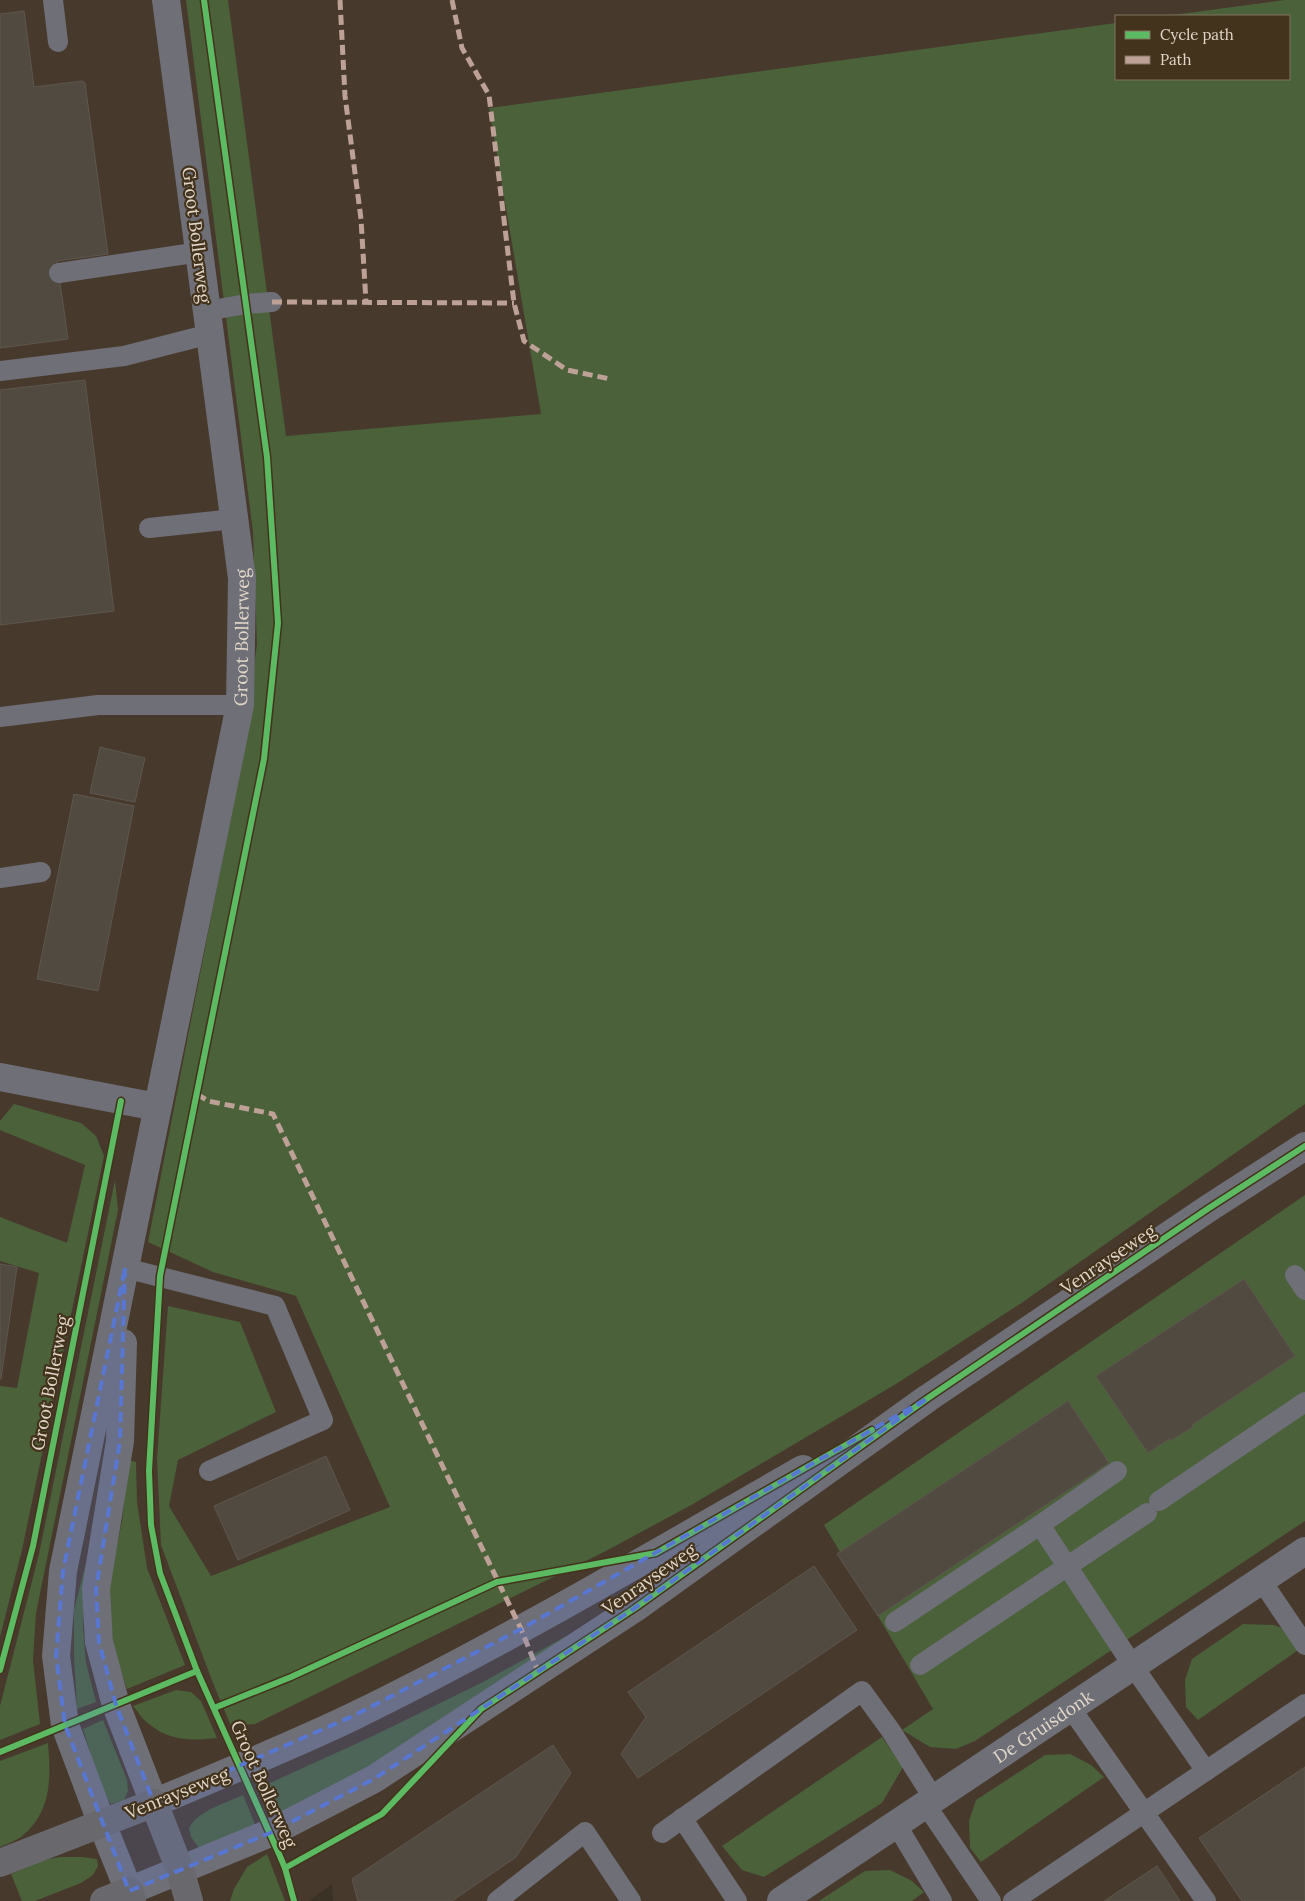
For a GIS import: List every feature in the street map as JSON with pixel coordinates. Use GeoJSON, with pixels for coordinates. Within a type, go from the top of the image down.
{"type":"FeatureCollection","features":[{"type":"Feature","properties":{"kind":"main road","name":"Venrayseweg"},"geometry":{"type":"LineString","coordinates":[[0,1863],[154,1802]]}},
{"type":"Feature","properties":{"kind":"main road","name":"Groot Bollerweg"},"geometry":{"type":"LineString","coordinates":[[154,1802],[180,1870],[189,1901]]}},
{"type":"Feature","properties":{"kind":"main road","name":"Venrayseweg"},"geometry":{"type":"LineString","coordinates":[[104,1901],[130,1896]]}},
{"type":"Feature","properties":{"kind":"street","name":"Groot Bollerweg"},"geometry":{"type":"LineString","coordinates":[[130,1896],[65,1725],[56,1656],[63,1570],[240,705],[242,578],[166,0]]}},
{"type":"Feature","properties":{"kind":"street"},"geometry":{"type":"LineString","coordinates":[[0,1077],[157,1107]]}},
{"type":"Feature","properties":{"kind":"street","name":"Venrayseweg"},"geometry":{"type":"LineString","coordinates":[[130,1896],[180,1870],[270,1833],[374,1779],[635,1608],[928,1398],[1209,1208],[1305,1146]]}},
{"type":"Feature","properties":{"kind":"street","name":"Groot Bollerweg"},"geometry":{"type":"LineString","coordinates":[[125,1268],[120,1441],[96,1589],[99,1642],[116,1705],[154,1802]]}},
{"type":"Feature","properties":{"kind":"street","name":"Venrayseweg"},"geometry":{"type":"LineString","coordinates":[[154,1802],[318,1732],[521,1629],[928,1398]]}},
{"type":"Feature","properties":{"kind":"street","name":"De Gruisdonk"},"geometry":{"type":"LineString","coordinates":[[781,1901],[1305,1551]]}},
{"type":"Feature","properties":{"kind":"lane"},"geometry":{"type":"LineString","coordinates":[[53,0],[58,42]]}},
{"type":"Feature","properties":{"kind":"lane"},"geometry":{"type":"LineString","coordinates":[[59,273],[200,252]]}},
{"type":"Feature","properties":{"kind":"lane"},"geometry":{"type":"LineString","coordinates":[[0,371],[124,356],[209,322],[246,304],[272,302]]}},
{"type":"Feature","properties":{"kind":"lane"},"geometry":{"type":"LineString","coordinates":[[149,528],[234,519]]}},
{"type":"Feature","properties":{"kind":"lane"},"geometry":{"type":"LineString","coordinates":[[0,717],[98,705],[240,705]]}},
{"type":"Feature","properties":{"kind":"lane"},"geometry":{"type":"LineString","coordinates":[[0,878],[41,872]]}},
{"type":"Feature","properties":{"kind":"lane"},"geometry":{"type":"LineString","coordinates":[[125,1268],[275,1306],[320,1411],[323,1420],[209,1471]]}},
{"type":"Feature","properties":{"kind":"lane"},"geometry":{"type":"LineString","coordinates":[[920,1665],[1305,1402]]}},
{"type":"Feature","properties":{"kind":"lane"},"geometry":{"type":"LineString","coordinates":[[895,1622],[1117,1471]]}},
{"type":"Feature","properties":{"kind":"lane"},"geometry":{"type":"LineString","coordinates":[[1040,1525],[1133,1666],[1206,1771]]}},
{"type":"Feature","properties":{"kind":"lane"},"geometry":{"type":"LineString","coordinates":[[1260,1580],[1305,1645]]}},
{"type":"Feature","properties":{"kind":"lane"},"geometry":{"type":"LineString","coordinates":[[662,1833],[862,1691],[891,1731],[930,1802],[991,1901]]}},
{"type":"Feature","properties":{"kind":"lane"},"geometry":{"type":"LineString","coordinates":[[1013,1901],[1305,1704]]}},
{"type":"Feature","properties":{"kind":"lane"},"geometry":{"type":"LineString","coordinates":[[1070,1707],[1206,1901]]}},
{"type":"Feature","properties":{"kind":"lane"},"geometry":{"type":"LineString","coordinates":[[682,1818],[737,1901]]}},
{"type":"Feature","properties":{"kind":"lane"},"geometry":{"type":"LineString","coordinates":[[896,1824],[942,1901]]}},
{"type":"Feature","properties":{"kind":"lane"},"geometry":{"type":"LineString","coordinates":[[497,1901],[585,1832],[631,1901]]}},
{"type":"Feature","properties":{"kind":"highlighted area"},"geometry":{"type":"Polygon","coordinates":[[[125,1268],[120,1441],[96,1589],[99,1642],[116,1705],[154,1803],[353,1716],[521,1629],[928,1398],[635,1608],[374,1779],[270,1833],[129,1891],[65,1725],[56,1656],[63,1571],[125,1268]]]}},
{"type":"Feature","properties":{"kind":"shaded area"},"geometry":{"type":"Polygon","coordinates":[[[0,0],[1305,0],[1305,1901],[333,1901],[332,1884],[309,1901],[0,1901],[0,0]]]}},
{"type":"Feature","properties":{"kind":"green space"},"geometry":{"type":"Polygon","coordinates":[[[186,0],[228,0],[286,436],[541,414],[489,108],[1115,23],[1115,80],[1290,80],[1290,15],[1172,15],[1285,0],[1305,0],[1305,1104],[1020,1304],[896,1384],[693,1504],[604,1552],[255,1724],[231,1726],[161,1545],[157,1459],[168,1306],[240,1322],[276,1412],[178,1460],[169,1506],[211,1576],[390,1507],[296,1296],[213,1272],[148,1242],[241,763],[257,644],[253,532],[186,0]]]}},
{"type":"Feature","properties":{"kind":"green space"},"geometry":{"type":"Polygon","coordinates":[[[14,1104],[81,1123],[96,1136],[104,1156],[22,1550],[0,1637],[0,1386],[17,1388],[39,1273],[0,1261],[0,1217],[67,1243],[85,1165],[0,1130],[0,1121],[14,1104]]]}},
{"type":"Feature","properties":{"kind":"green space"},"geometry":{"type":"Polygon","coordinates":[[[115,1180],[118,1210],[36,1613],[33,1660],[40,1724],[0,1740],[0,1706],[39,1554],[115,1180]]]}},
{"type":"Feature","properties":{"kind":"green space"},"geometry":{"type":"Polygon","coordinates":[[[1305,1195],[1305,1521],[975,1741],[956,1749],[930,1747],[902,1730],[933,1709],[824,1525],[1305,1195]]]}},
{"type":"Feature","properties":{"kind":"green space"},"geometry":{"type":"Polygon","coordinates":[[[129,1460],[136,1462],[137,1502],[147,1568],[185,1665],[127,1689],[114,1650],[108,1590],[122,1521],[129,1460]]]}},
{"type":"Feature","properties":{"kind":"green space"},"geometry":{"type":"Polygon","coordinates":[[[86,1563],[83,1627],[86,1663],[96,1702],[77,1709],[74,1610],[86,1563]]]}},
{"type":"Feature","properties":{"kind":"green space"},"geometry":{"type":"Polygon","coordinates":[[[1243,1624],[1274,1625],[1288,1631],[1301,1648],[1198,1720],[1186,1707],[1185,1680],[1192,1659],[1243,1624]]]}},
{"type":"Feature","properties":{"kind":"green space"},"geometry":{"type":"Polygon","coordinates":[[[570,1634],[473,1705],[274,1821],[259,1788],[373,1736],[483,1682],[570,1634]]]}},
{"type":"Feature","properties":{"kind":"green space"},"geometry":{"type":"Polygon","coordinates":[[[176,1690],[191,1692],[201,1701],[217,1738],[190,1739],[165,1734],[147,1722],[133,1706],[176,1690]]]}},
{"type":"Feature","properties":{"kind":"green space"},"geometry":{"type":"Polygon","coordinates":[[[103,1720],[127,1780],[128,1791],[124,1800],[111,1804],[101,1788],[83,1729],[103,1720]]]}},
{"type":"Feature","properties":{"kind":"green space"},"geometry":{"type":"Polygon","coordinates":[[[882,1737],[903,1767],[882,1803],[764,1877],[742,1870],[722,1846],[882,1737]]]}},
{"type":"Feature","properties":{"kind":"green space"},"geometry":{"type":"Polygon","coordinates":[[[48,1743],[49,1782],[44,1806],[39,1817],[21,1837],[0,1847],[0,1761],[48,1743]]]}},
{"type":"Feature","properties":{"kind":"green space"},"geometry":{"type":"Polygon","coordinates":[[[1070,1754],[1091,1765],[1104,1777],[981,1862],[970,1848],[969,1821],[976,1800],[1045,1755],[1070,1754]]]}},
{"type":"Feature","properties":{"kind":"green space"},"geometry":{"type":"Polygon","coordinates":[[[243,1795],[257,1829],[200,1849],[191,1837],[189,1828],[193,1822],[205,1812],[243,1795]]]}},
{"type":"Feature","properties":{"kind":"green space"},"geometry":{"type":"Polygon","coordinates":[[[267,1854],[285,1901],[230,1901],[234,1889],[247,1867],[267,1854]]]}},
{"type":"Feature","properties":{"kind":"green space"},"geometry":{"type":"Polygon","coordinates":[[[60,1857],[97,1859],[98,1866],[93,1875],[81,1883],[35,1901],[22,1901],[11,1874],[44,1860],[60,1857]]]}},
{"type":"Feature","properties":{"kind":"green space"},"geometry":{"type":"Polygon","coordinates":[[[890,1870],[912,1881],[924,1892],[912,1901],[819,1901],[865,1871],[890,1870]]]}},
{"type":"Feature","properties":{"kind":"building"},"geometry":{"type":"Polygon","coordinates":[[[24,11],[34,87],[82,81],[85,83],[108,254],[57,261],[68,339],[0,348],[0,14],[24,11]]]}},
{"type":"Feature","properties":{"kind":"building"},"geometry":{"type":"Polygon","coordinates":[[[85,380],[114,611],[0,625],[0,390],[85,380]]]}},
{"type":"Feature","properties":{"kind":"building"},"geometry":{"type":"Polygon","coordinates":[[[100,747],[145,758],[135,802],[90,793],[100,747]]]}},
{"type":"Feature","properties":{"kind":"building"},"geometry":{"type":"Polygon","coordinates":[[[74,794],[134,806],[98,991],[37,979],[74,794]]]}},
{"type":"Feature","properties":{"kind":"building"},"geometry":{"type":"Polygon","coordinates":[[[0,1264],[17,1267],[1,1379],[0,1379],[0,1264]]]}},
{"type":"Feature","properties":{"kind":"building"},"geometry":{"type":"Polygon","coordinates":[[[1244,1279],[1295,1356],[1192,1425],[1193,1427],[1170,1441],[1169,1439],[1148,1453],[1096,1376],[1244,1279]]]}},
{"type":"Feature","properties":{"kind":"building"},"geometry":{"type":"Polygon","coordinates":[[[1068,1401],[1109,1463],[878,1616],[837,1554],[1068,1401]]]}},
{"type":"Feature","properties":{"kind":"building"},"geometry":{"type":"Polygon","coordinates":[[[326,1456],[350,1510],[238,1560],[214,1506],[326,1456]]]}},
{"type":"Feature","properties":{"kind":"building"},"geometry":{"type":"Polygon","coordinates":[[[814,1566],[857,1630],[638,1778],[621,1754],[646,1717],[628,1692],[814,1566]]]}},
{"type":"Feature","properties":{"kind":"building"},"geometry":{"type":"Polygon","coordinates":[[[553,1745],[571,1773],[516,1857],[452,1901],[358,1901],[352,1879],[553,1745]]]}},
{"type":"Feature","properties":{"kind":"building"},"geometry":{"type":"Polygon","coordinates":[[[1305,1767],[1305,1901],[1242,1901],[1199,1838],[1305,1767]]]}},
{"type":"Feature","properties":{"kind":"building"},"geometry":{"type":"Polygon","coordinates":[[[1157,1866],[1180,1901],[1104,1901],[1157,1866]]]}},
{"type":"Feature","properties":{"kind":"marked path"},"geometry":{"type":"LineString","coordinates":[[340,0],[345,96],[361,219],[366,302]]}},
{"type":"Feature","properties":{"kind":"marked path"},"geometry":{"type":"LineString","coordinates":[[452,0],[462,48],[489,95],[514,303],[524,341],[567,370],[610,379]]}},
{"type":"Feature","properties":{"kind":"marked path"},"geometry":{"type":"LineString","coordinates":[[272,302],[514,303]]}},
{"type":"Feature","properties":{"kind":"marked path"},"geometry":{"type":"LineString","coordinates":[[197,1094],[208,1101],[273,1114],[521,1629],[538,1671]]}},
{"type":"Feature","properties":{"kind":"cycle path"},"geometry":{"type":"LineString","coordinates":[[204,0],[267,457],[278,623],[264,759],[160,1276],[149,1471],[151,1525],[160,1573],[197,1671],[285,1868],[294,1901]]}},
{"type":"Feature","properties":{"kind":"cycle path"},"geometry":{"type":"LineString","coordinates":[[0,1670],[33,1546],[121,1101]]}},
{"type":"Feature","properties":{"kind":"cycle path"},"geometry":{"type":"LineString","coordinates":[[285,1868],[382,1814],[481,1709],[635,1608],[928,1398],[1209,1208],[1305,1146]]}},
{"type":"Feature","properties":{"kind":"cycle path"},"geometry":{"type":"LineString","coordinates":[[214,1708],[291,1677],[497,1582],[656,1553],[872,1430]]}},
{"type":"Feature","properties":{"kind":"cycle path"},"geometry":{"type":"LineString","coordinates":[[0,1752],[197,1671]]}}]}
